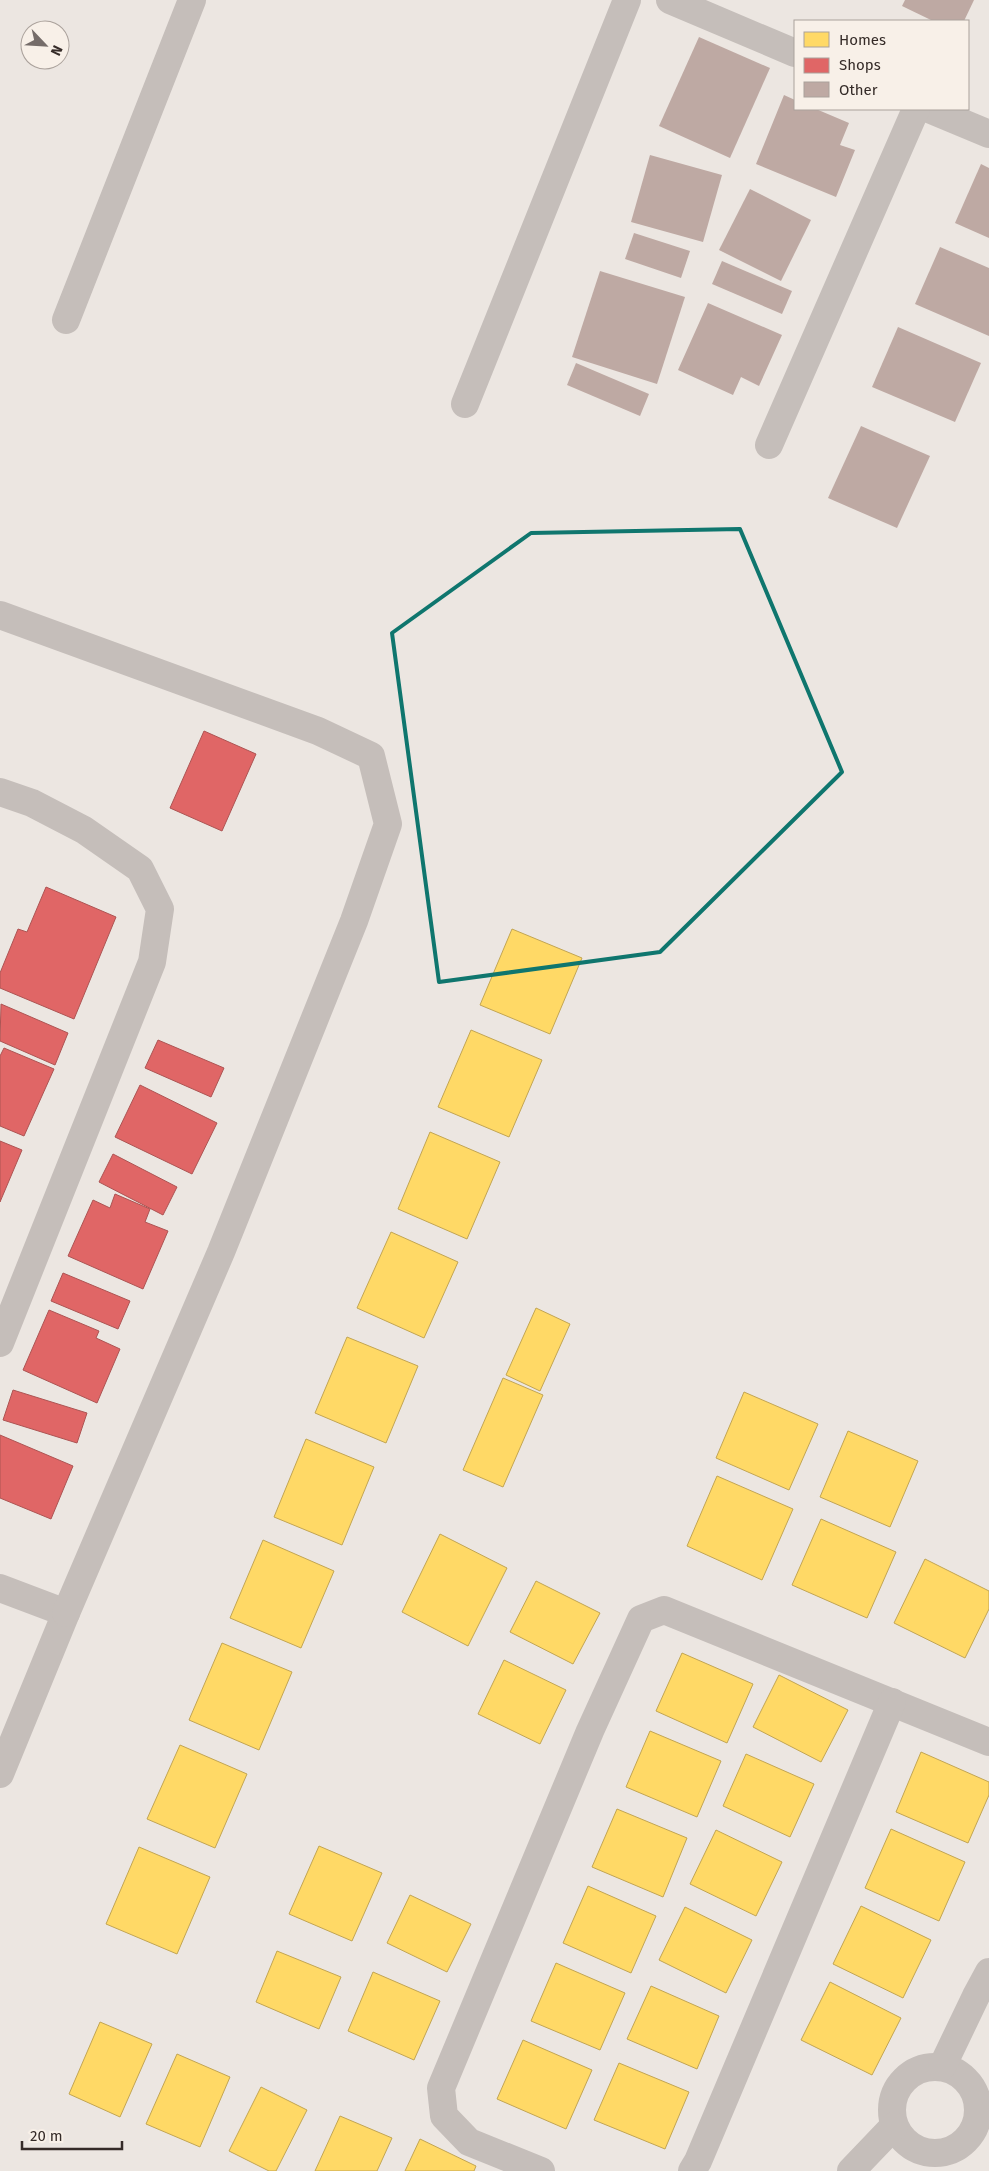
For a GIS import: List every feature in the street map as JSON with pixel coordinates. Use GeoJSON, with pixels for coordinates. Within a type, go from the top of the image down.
{"type":"FeatureCollection","features":[{"type":"Feature","properties":{"kind":"street"},"geometry":{"type":"LineString","coordinates":[[66,320],[192,0]]}},
{"type":"Feature","properties":{"kind":"street"},"geometry":{"type":"LineString","coordinates":[[465,404],[627,0]]}},
{"type":"Feature","properties":{"kind":"street"},"geometry":{"type":"LineString","coordinates":[[670,0],[794,53]]}},
{"type":"Feature","properties":{"kind":"street"},"geometry":{"type":"LineString","coordinates":[[769,445],[916,110]]}},
{"type":"Feature","properties":{"kind":"street"},"geometry":{"type":"LineString","coordinates":[[931,110],[989,134]]}},
{"type":"Feature","properties":{"kind":"street"},"geometry":{"type":"LineString","coordinates":[[0,615],[318,732],[371,756],[388,824],[354,921],[221,1252],[66,1613],[0,1774]]}},
{"type":"Feature","properties":{"kind":"street"},"geometry":{"type":"LineString","coordinates":[[0,792],[32,804],[84,830],[140,869],[160,908],[152,962],[0,1343]]}},
{"type":"Feature","properties":{"kind":"street"},"geometry":{"type":"LineString","coordinates":[[0,1588],[66,1613]]}},
{"type":"Feature","properties":{"kind":"street"},"geometry":{"type":"LineString","coordinates":[[542,2171],[469,2142],[444,2116],[441,2088],[590,1731],[641,1618],[664,1610],[989,1742]]}},
{"type":"Feature","properties":{"kind":"street"},"geometry":{"type":"LineString","coordinates":[[692,2171],[698,2161],[892,1702]]}},
{"type":"Feature","properties":{"kind":"street"},"geometry":{"type":"LineString","coordinates":[[942,2067],[989,1972]]}},
{"type":"Feature","properties":{"kind":"street"},"geometry":{"type":"LineString","coordinates":[[942,2067],[956,2073],[968,2082],[976,2095],[982,2129],[957,2148],[942,2154],[928,2153],[913,2148],[901,2139],[894,2126],[891,2110],[894,2096],[902,2082],[913,2072],[927,2068],[942,2067]]}},
{"type":"Feature","properties":{"kind":"street"},"geometry":{"type":"LineString","coordinates":[[851,2171],[894,2126]]}},
{"type":"Feature","properties":{"kind":"highlighted area"},"geometry":{"type":"Polygon","coordinates":[[[740,529],[842,772],[660,952],[439,982],[392,633],[531,533],[740,529]]]}},
{"type":"Feature","properties":{"kind":"building: Homes"},"geometry":{"type":"Polygon","coordinates":[[[512,929],[582,958],[550,1034],[480,1005],[512,929]]]}},
{"type":"Feature","properties":{"kind":"building: Homes"},"geometry":{"type":"Polygon","coordinates":[[[471,1030],[542,1060],[509,1137],[438,1107],[471,1030]]]}},
{"type":"Feature","properties":{"kind":"building: Homes"},"geometry":{"type":"Polygon","coordinates":[[[430,1132],[500,1162],[467,1239],[398,1209],[430,1132]]]}},
{"type":"Feature","properties":{"kind":"building: Homes"},"geometry":{"type":"Polygon","coordinates":[[[391,1232],[458,1262],[424,1338],[357,1308],[391,1232]]]}},
{"type":"Feature","properties":{"kind":"building: Homes"},"geometry":{"type":"Polygon","coordinates":[[[536,1308],[570,1324],[540,1391],[506,1375],[536,1308]]]}},
{"type":"Feature","properties":{"kind":"building: Homes"},"geometry":{"type":"Polygon","coordinates":[[[347,1337],[418,1366],[386,1443],[315,1413],[347,1337]]]}},
{"type":"Feature","properties":{"kind":"building: Homes"},"geometry":{"type":"Polygon","coordinates":[[[503,1378],[543,1395],[503,1487],[463,1470],[503,1378]]]}},
{"type":"Feature","properties":{"kind":"building: Homes"},"geometry":{"type":"Polygon","coordinates":[[[744,1392],[818,1424],[789,1490],[716,1458],[744,1392]]]}},
{"type":"Feature","properties":{"kind":"building: Homes"},"geometry":{"type":"Polygon","coordinates":[[[848,1431],[918,1461],[890,1527],[820,1497],[848,1431]]]}},
{"type":"Feature","properties":{"kind":"building: Homes"},"geometry":{"type":"Polygon","coordinates":[[[306,1439],[374,1467],[342,1545],[274,1517],[306,1439]]]}},
{"type":"Feature","properties":{"kind":"building: Homes"},"geometry":{"type":"Polygon","coordinates":[[[717,1476],[793,1509],[762,1580],[687,1546],[717,1476]]]}},
{"type":"Feature","properties":{"kind":"building: Homes"},"geometry":{"type":"Polygon","coordinates":[[[821,1519],[896,1552],[867,1618],[792,1585],[821,1519]]]}},
{"type":"Feature","properties":{"kind":"building: Homes"},"geometry":{"type":"Polygon","coordinates":[[[440,1534],[507,1568],[468,1646],[402,1612],[440,1534]]]}},
{"type":"Feature","properties":{"kind":"building: Homes"},"geometry":{"type":"Polygon","coordinates":[[[263,1540],[334,1571],[301,1648],[230,1618],[263,1540]]]}},
{"type":"Feature","properties":{"kind":"building: Homes"},"geometry":{"type":"Polygon","coordinates":[[[925,1559],[989,1591],[989,1609],[965,1658],[894,1623],[925,1559]]]}},
{"type":"Feature","properties":{"kind":"building: Homes"},"geometry":{"type":"Polygon","coordinates":[[[536,1581],[600,1613],[573,1664],[510,1632],[536,1581]]]}},
{"type":"Feature","properties":{"kind":"building: Homes"},"geometry":{"type":"Polygon","coordinates":[[[222,1643],[292,1672],[259,1750],[189,1720],[222,1643]]]}},
{"type":"Feature","properties":{"kind":"building: Homes"},"geometry":{"type":"Polygon","coordinates":[[[682,1653],[753,1684],[727,1743],[656,1711],[682,1653]]]}},
{"type":"Feature","properties":{"kind":"building: Homes"},"geometry":{"type":"Polygon","coordinates":[[[504,1660],[566,1690],[540,1744],[478,1714],[504,1660]]]}},
{"type":"Feature","properties":{"kind":"building: Homes"},"geometry":{"type":"Polygon","coordinates":[[[779,1675],[848,1710],[821,1762],[753,1727],[779,1675]]]}},
{"type":"Feature","properties":{"kind":"building: Homes"},"geometry":{"type":"Polygon","coordinates":[[[650,1731],[721,1761],[697,1817],[626,1787],[650,1731]]]}},
{"type":"Feature","properties":{"kind":"building: Homes"},"geometry":{"type":"Polygon","coordinates":[[[180,1745],[247,1774],[215,1848],[147,1819],[180,1745]]]}},
{"type":"Feature","properties":{"kind":"building: Homes"},"geometry":{"type":"Polygon","coordinates":[[[921,1752],[989,1782],[989,1795],[968,1843],[896,1812],[921,1752]]]}},
{"type":"Feature","properties":{"kind":"building: Homes"},"geometry":{"type":"Polygon","coordinates":[[[746,1754],[814,1784],[790,1837],[723,1806],[746,1754]]]}},
{"type":"Feature","properties":{"kind":"building: Homes"},"geometry":{"type":"Polygon","coordinates":[[[617,1809],[687,1838],[663,1897],[592,1867],[617,1809]]]}},
{"type":"Feature","properties":{"kind":"building: Homes"},"geometry":{"type":"Polygon","coordinates":[[[891,1829],[965,1862],[939,1921],[865,1888],[891,1829]]]}},
{"type":"Feature","properties":{"kind":"building: Homes"},"geometry":{"type":"Polygon","coordinates":[[[716,1830],[782,1862],[756,1916],[690,1884],[716,1830]]]}},
{"type":"Feature","properties":{"kind":"building: Homes"},"geometry":{"type":"Polygon","coordinates":[[[319,1846],[382,1873],[352,1941],[289,1914],[319,1846]]]}},
{"type":"Feature","properties":{"kind":"building: Homes"},"geometry":{"type":"Polygon","coordinates":[[[139,1847],[210,1877],[177,1954],[106,1924],[139,1847]]]}},
{"type":"Feature","properties":{"kind":"building: Homes"},"geometry":{"type":"Polygon","coordinates":[[[588,1886],[656,1916],[631,1973],[563,1943],[588,1886]]]}},
{"type":"Feature","properties":{"kind":"building: Homes"},"geometry":{"type":"Polygon","coordinates":[[[410,1895],[471,1924],[447,1972],[387,1943],[410,1895]]]}},
{"type":"Feature","properties":{"kind":"building: Homes"},"geometry":{"type":"Polygon","coordinates":[[[861,1906],[931,1940],[903,1998],[833,1964],[861,1906]]]}},
{"type":"Feature","properties":{"kind":"building: Homes"},"geometry":{"type":"Polygon","coordinates":[[[685,1907],[752,1940],[726,1993],[659,1960],[685,1907]]]}},
{"type":"Feature","properties":{"kind":"building: Homes"},"geometry":{"type":"Polygon","coordinates":[[[277,1951],[341,1977],[319,2029],[256,2002],[277,1951]]]}},
{"type":"Feature","properties":{"kind":"building: Homes"},"geometry":{"type":"Polygon","coordinates":[[[556,1963],[625,1993],[600,2050],[531,2021],[556,1963]]]}},
{"type":"Feature","properties":{"kind":"building: Homes"},"geometry":{"type":"Polygon","coordinates":[[[373,1972],[440,2001],[414,2060],[348,2031],[373,1972]]]}},
{"type":"Feature","properties":{"kind":"building: Homes"},"geometry":{"type":"Polygon","coordinates":[[[830,1982],[901,2018],[872,2075],[801,2040],[830,1982]]]}},
{"type":"Feature","properties":{"kind":"building: Homes"},"geometry":{"type":"Polygon","coordinates":[[[651,1986],[719,2016],[697,2069],[627,2039],[651,1986]]]}},
{"type":"Feature","properties":{"kind":"building: Homes"},"geometry":{"type":"Polygon","coordinates":[[[100,2022],[152,2044],[120,2117],[69,2094],[100,2022]]]}},
{"type":"Feature","properties":{"kind":"building: Homes"},"geometry":{"type":"Polygon","coordinates":[[[523,2040],[592,2070],[566,2129],[497,2099],[523,2040]]]}},
{"type":"Feature","properties":{"kind":"building: Homes"},"geometry":{"type":"Polygon","coordinates":[[[177,2054],[230,2077],[200,2147],[146,2124],[177,2054]]]}},
{"type":"Feature","properties":{"kind":"building: Homes"},"geometry":{"type":"Polygon","coordinates":[[[619,2063],[689,2092],[665,2149],[594,2120],[619,2063]]]}},
{"type":"Feature","properties":{"kind":"building: Homes"},"geometry":{"type":"Polygon","coordinates":[[[261,2087],[307,2110],[276,2171],[269,2171],[229,2151],[261,2087]]]}},
{"type":"Feature","properties":{"kind":"building: Homes"},"geometry":{"type":"Polygon","coordinates":[[[340,2116],[392,2138],[377,2171],[315,2171],[340,2116]]]}},
{"type":"Feature","properties":{"kind":"building: Homes"},"geometry":{"type":"Polygon","coordinates":[[[420,2139],[476,2166],[474,2171],[405,2171],[420,2139]]]}},
{"type":"Feature","properties":{"kind":"building: Shops"},"geometry":{"type":"Polygon","coordinates":[[[204,731],[256,754],[222,831],[170,808],[204,731]]]}},
{"type":"Feature","properties":{"kind":"building: Shops"},"geometry":{"type":"Polygon","coordinates":[[[46,887],[116,917],[74,1019],[0,988],[0,973],[18,929],[27,932],[46,887]]]}},
{"type":"Feature","properties":{"kind":"building: Shops"},"geometry":{"type":"Polygon","coordinates":[[[1,1004],[68,1033],[55,1065],[0,1041],[1,1004]]]}},
{"type":"Feature","properties":{"kind":"building: Shops"},"geometry":{"type":"Polygon","coordinates":[[[158,1040],[224,1068],[211,1097],[145,1068],[158,1040]]]}},
{"type":"Feature","properties":{"kind":"building: Shops"},"geometry":{"type":"Polygon","coordinates":[[[4,1048],[54,1069],[24,1136],[0,1126],[0,1056],[4,1048]]]}},
{"type":"Feature","properties":{"kind":"building: Shops"},"geometry":{"type":"Polygon","coordinates":[[[140,1085],[217,1123],[192,1174],[115,1137],[140,1085]]]}},
{"type":"Feature","properties":{"kind":"building: Shops"},"geometry":{"type":"Polygon","coordinates":[[[0,1141],[22,1150],[0,1202],[0,1141]]]}},
{"type":"Feature","properties":{"kind":"building: Shops"},"geometry":{"type":"Polygon","coordinates":[[[113,1154],[177,1187],[163,1215],[99,1182],[113,1154]]]}},
{"type":"Feature","properties":{"kind":"building: Shops"},"geometry":{"type":"Polygon","coordinates":[[[115,1194],[150,1209],[145,1222],[168,1231],[143,1289],[68,1256],[93,1200],[110,1208],[115,1194]]]}},
{"type":"Feature","properties":{"kind":"building: Shops"},"geometry":{"type":"Polygon","coordinates":[[[63,1273],[130,1301],[118,1329],[51,1301],[63,1273]]]}},
{"type":"Feature","properties":{"kind":"building: Shops"},"geometry":{"type":"Polygon","coordinates":[[[49,1310],[99,1331],[96,1338],[120,1349],[97,1403],[23,1370],[49,1310]]]}},
{"type":"Feature","properties":{"kind":"building: Shops"},"geometry":{"type":"Polygon","coordinates":[[[13,1390],[87,1413],[77,1443],[3,1420],[13,1390]]]}},
{"type":"Feature","properties":{"kind":"building: Shops"},"geometry":{"type":"Polygon","coordinates":[[[0,1435],[73,1466],[51,1519],[0,1498],[0,1435]]]}},
{"type":"Feature","properties":{"kind":"building: Other"},"geometry":{"type":"Polygon","coordinates":[[[905,0],[974,0],[964,20],[931,20],[902,6],[905,0]]]}},
{"type":"Feature","properties":{"kind":"building: Other"},"geometry":{"type":"Polygon","coordinates":[[[699,37],[770,68],[730,158],[659,126],[699,37]]]}},
{"type":"Feature","properties":{"kind":"building: Other"},"geometry":{"type":"Polygon","coordinates":[[[784,95],[794,100],[794,110],[818,110],[849,123],[840,145],[855,150],[836,197],[756,164],[784,95]]]}},
{"type":"Feature","properties":{"kind":"building: Other"},"geometry":{"type":"Polygon","coordinates":[[[650,155],[722,175],[703,242],[631,222],[650,155]]]}},
{"type":"Feature","properties":{"kind":"building: Other"},"geometry":{"type":"Polygon","coordinates":[[[981,164],[989,168],[989,238],[955,223],[981,164]]]}},
{"type":"Feature","properties":{"kind":"building: Other"},"geometry":{"type":"Polygon","coordinates":[[[750,189],[811,220],[781,281],[719,250],[750,189]]]}},
{"type":"Feature","properties":{"kind":"building: Other"},"geometry":{"type":"Polygon","coordinates":[[[634,233],[690,251],[681,278],[625,259],[634,233]]]}},
{"type":"Feature","properties":{"kind":"building: Other"},"geometry":{"type":"Polygon","coordinates":[[[940,247],[989,268],[989,336],[915,304],[940,247]]]}},
{"type":"Feature","properties":{"kind":"building: Other"},"geometry":{"type":"Polygon","coordinates":[[[722,261],[792,291],[782,314],[712,284],[722,261]]]}},
{"type":"Feature","properties":{"kind":"building: Other"},"geometry":{"type":"Polygon","coordinates":[[[600,271],[685,297],[657,384],[572,357],[600,271]]]}},
{"type":"Feature","properties":{"kind":"building: Other"},"geometry":{"type":"Polygon","coordinates":[[[708,303],[782,335],[759,386],[741,377],[733,395],[678,370],[708,303]]]}},
{"type":"Feature","properties":{"kind":"building: Other"},"geometry":{"type":"Polygon","coordinates":[[[898,327],[981,363],[955,422],[872,387],[898,327]]]}},
{"type":"Feature","properties":{"kind":"building: Other"},"geometry":{"type":"Polygon","coordinates":[[[576,363],[649,394],[640,416],[567,385],[576,363]]]}},
{"type":"Feature","properties":{"kind":"building: Other"},"geometry":{"type":"Polygon","coordinates":[[[861,426],[930,456],[897,528],[828,498],[861,426]]]}}]}
